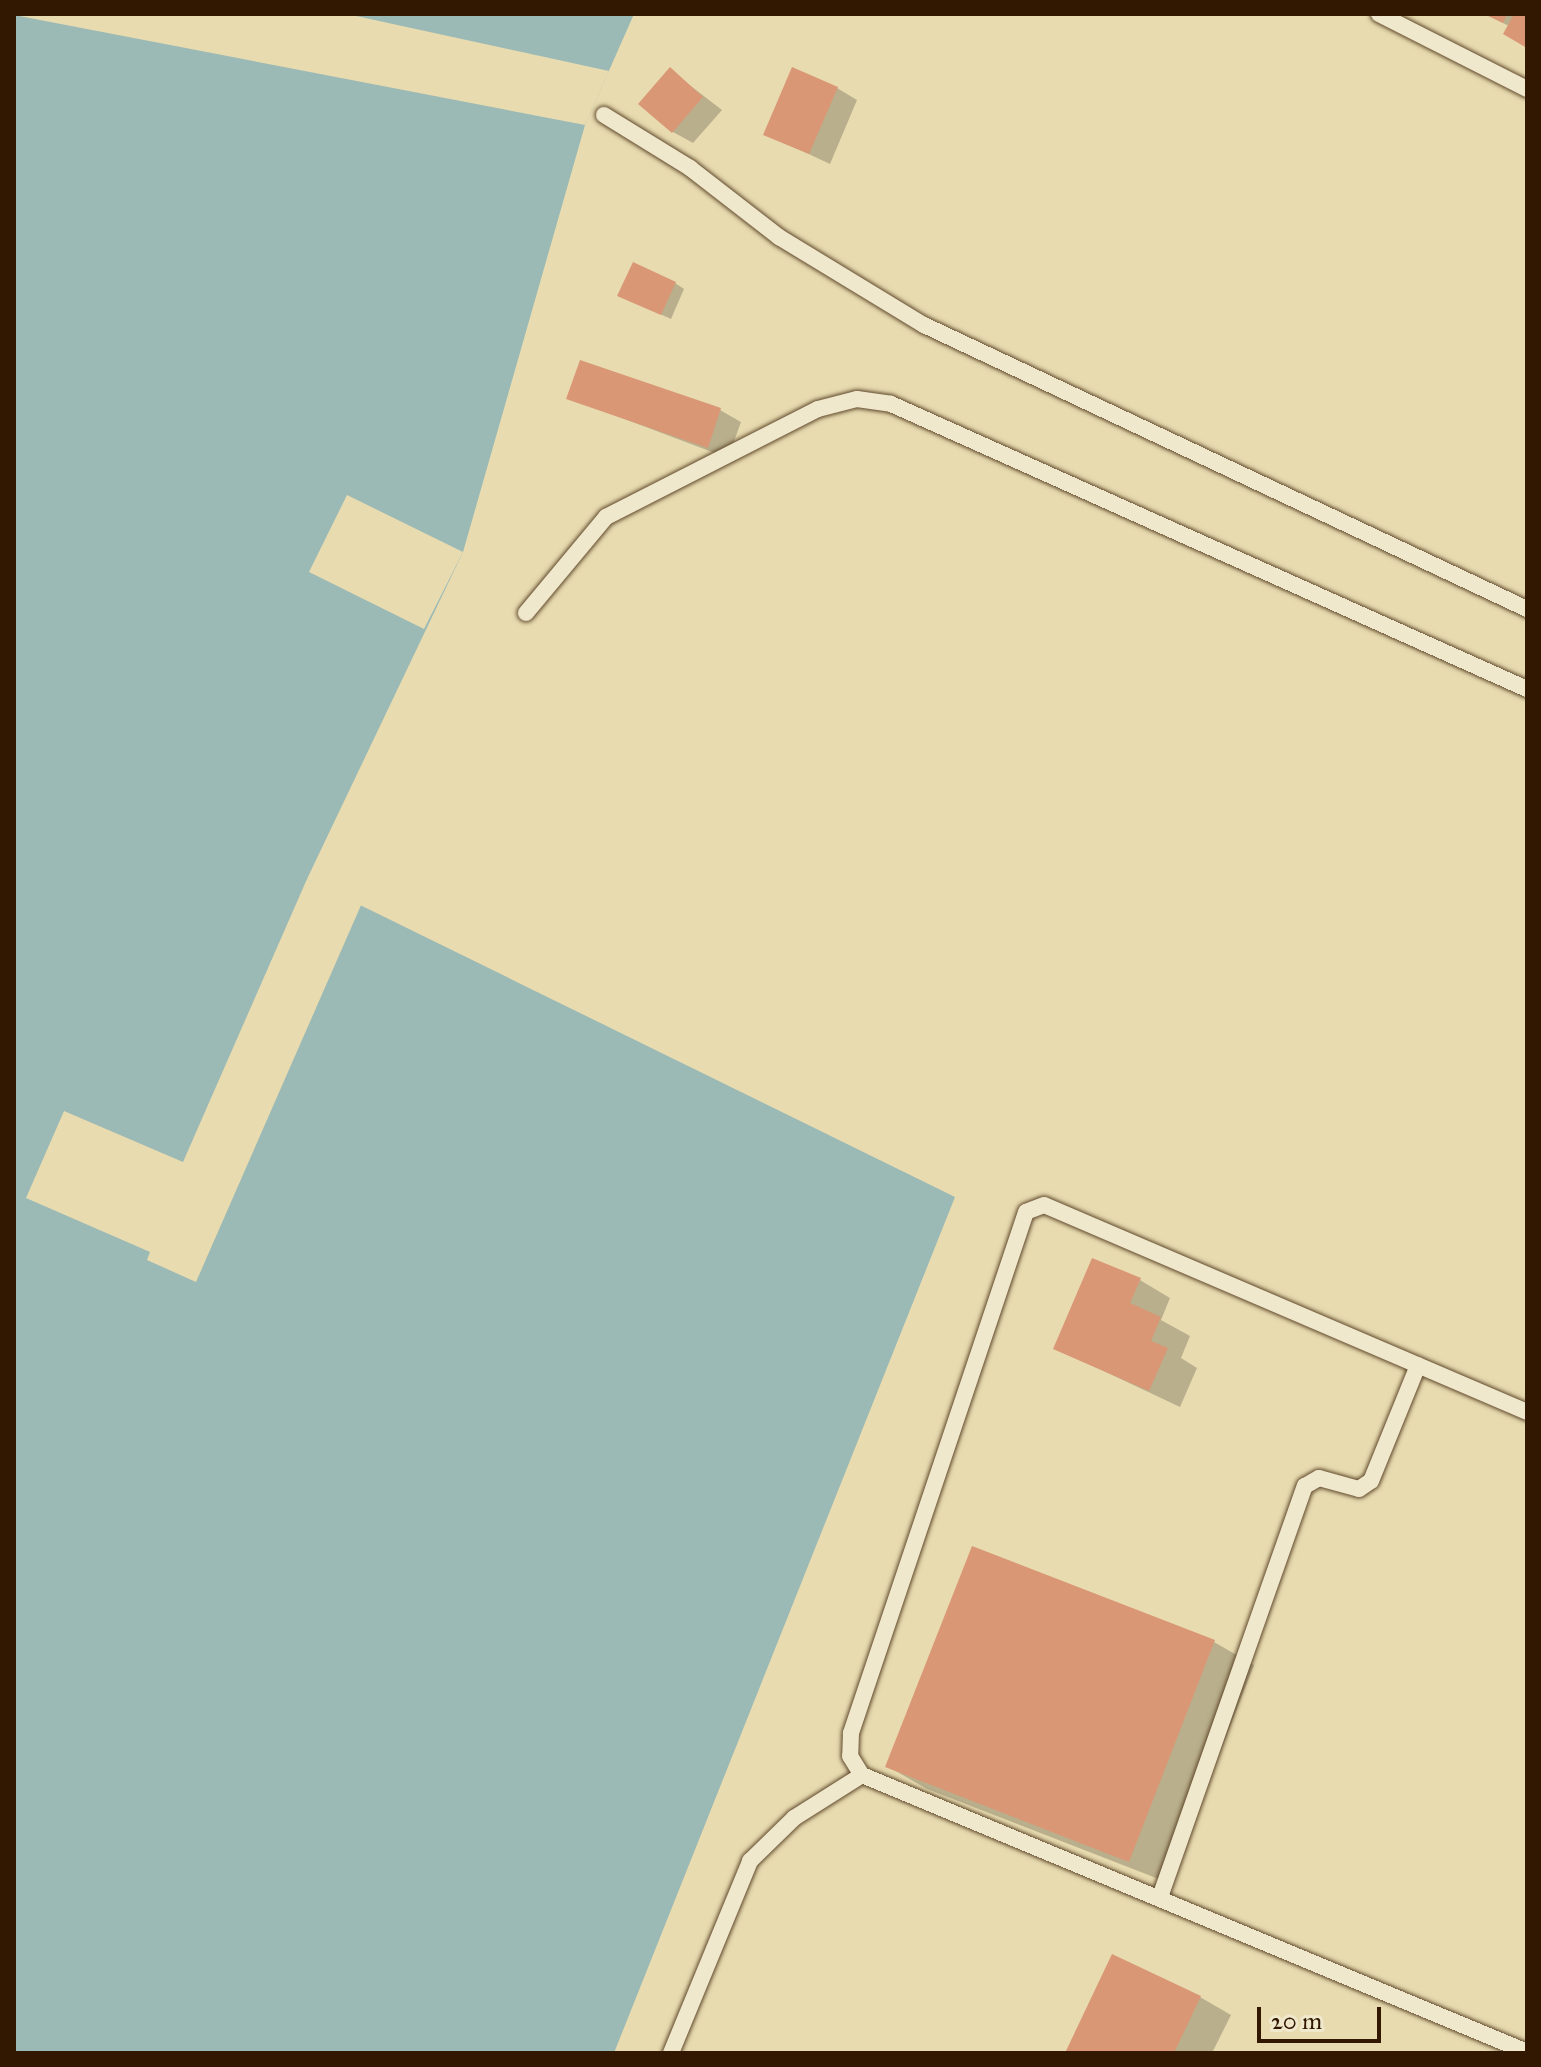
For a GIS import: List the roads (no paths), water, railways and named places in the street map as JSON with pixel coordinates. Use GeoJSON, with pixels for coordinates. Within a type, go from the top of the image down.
{"type":"FeatureCollection","features":[{"type":"Feature","properties":{"kind":"lane"},"geometry":{"type":"LineString","coordinates":[[1379,14],[1527,89]]}},
{"type":"Feature","properties":{"kind":"lane"},"geometry":{"type":"LineString","coordinates":[[604,115],[690,168],[779,237],[924,325],[1527,609]]}},
{"type":"Feature","properties":{"kind":"lane"},"geometry":{"type":"LineString","coordinates":[[526,613],[606,517],[818,409],[857,399],[891,404],[1527,689]]}},
{"type":"Feature","properties":{"kind":"lane"},"geometry":{"type":"LineString","coordinates":[[1527,1412],[1044,1205],[1026,1212],[851,1733],[850,1756],[862,1775],[1527,2052]]}},
{"type":"Feature","properties":{"kind":"lane"},"geometry":{"type":"LineString","coordinates":[[1160,1897],[1305,1486],[1319,1478],[1359,1489],[1371,1481],[1418,1365]]}},
{"type":"Feature","properties":{"kind":"lane"},"geometry":{"type":"LineString","coordinates":[[671,2053],[750,1861],[794,1818],[862,1775]]}},
{"type":"Feature","properties":{"kind":"water"},"geometry":{"type":"Polygon","coordinates":[[[14,14],[634,14],[585,125],[463,552],[307,879],[955,1197],[614,2053],[14,2053],[14,14]]]}}]}
